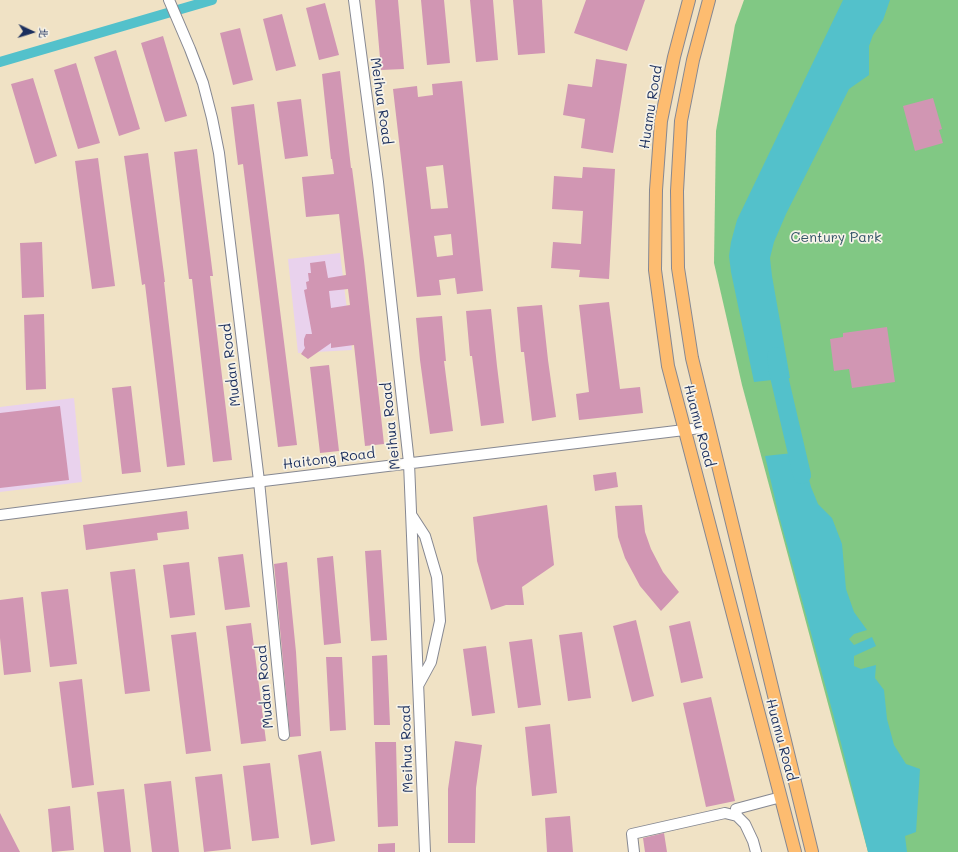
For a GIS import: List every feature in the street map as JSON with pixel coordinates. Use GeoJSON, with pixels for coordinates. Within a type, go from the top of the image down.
{"type":"FeatureCollection","features":[{"type":"Feature","properties":{"kind":"main road","name":"Huamu Road"},"geometry":{"type":"LineString","coordinates":[[689,0],[674,57],[661,121],[656,206],[656,277],[668,366],[795,852]]}},
{"type":"Feature","properties":{"kind":"main road","name":"Huamu Road"},"geometry":{"type":"LineString","coordinates":[[709,0],[681,121],[677,191],[678,268],[692,358],[812,852]]}},
{"type":"Feature","properties":{"kind":"street","name":"Mudan Road"},"geometry":{"type":"LineString","coordinates":[[168,0],[184,33],[203,83],[218,148],[259,481],[284,735]]}},
{"type":"Feature","properties":{"kind":"street","name":"Meihua Road"},"geometry":{"type":"LineString","coordinates":[[354,0],[378,182],[409,463],[425,852]]}},
{"type":"Feature","properties":{"kind":"street","name":"Haitong Road"},"geometry":{"type":"LineString","coordinates":[[0,515],[259,481],[708,427]]}},
{"type":"Feature","properties":{"kind":"street"},"geometry":{"type":"LineString","coordinates":[[412,516],[425,536],[437,577],[440,621],[430,662],[419,684]]}},
{"type":"Feature","properties":{"kind":"street"},"geometry":{"type":"LineString","coordinates":[[737,816],[736,809],[781,797]]}},
{"type":"Feature","properties":{"kind":"street"},"geometry":{"type":"LineString","coordinates":[[634,852],[632,834],[725,813],[737,816],[745,824],[753,841],[756,852]]}},
{"type":"Feature","properties":{"kind":"shaded area"},"geometry":{"type":"Polygon","coordinates":[[[340,253],[352,350],[298,353],[288,259],[340,253]]]}},
{"type":"Feature","properties":{"kind":"shaded area"},"geometry":{"type":"Polygon","coordinates":[[[74,398],[82,482],[0,492],[0,407],[74,398]]]}},
{"type":"Feature","properties":{"kind":"green space","name":"Century Park"},"geometry":{"type":"Polygon","coordinates":[[[744,0],[958,0],[958,852],[868,852],[742,385],[714,263],[716,131],[735,25],[744,0]]]}},
{"type":"Feature","properties":{"kind":"water"},"geometry":{"type":"Polygon","coordinates":[[[843,0],[890,0],[883,20],[873,35],[869,46],[869,75],[849,89],[786,214],[774,242],[770,258],[772,276],[790,378],[754,382],[731,272],[729,256],[731,242],[737,220],[843,0]]]}},
{"type":"Feature","properties":{"kind":"water"},"geometry":{"type":"Polygon","coordinates":[[[802,452],[811,487],[818,504],[832,518],[842,544],[846,589],[854,612],[867,630],[854,634],[849,639],[854,645],[872,637],[876,646],[854,656],[854,666],[861,669],[876,665],[875,678],[884,690],[887,719],[894,745],[906,764],[920,769],[916,832],[905,836],[907,852],[868,852],[841,743],[778,512],[765,456],[802,452]]]}},
{"type":"Feature","properties":{"kind":"building"},"geometry":{"type":"Polygon","coordinates":[[[375,0],[398,0],[404,69],[381,70],[375,0]]]}},
{"type":"Feature","properties":{"kind":"building"},"geometry":{"type":"Polygon","coordinates":[[[421,0],[444,0],[450,63],[427,65],[421,0]]]}},
{"type":"Feature","properties":{"kind":"building"},"geometry":{"type":"Polygon","coordinates":[[[470,0],[493,0],[498,60],[476,62],[470,0]]]}},
{"type":"Feature","properties":{"kind":"building"},"geometry":{"type":"Polygon","coordinates":[[[513,0],[542,0],[545,53],[518,55],[513,0]]]}},
{"type":"Feature","properties":{"kind":"building"},"geometry":{"type":"Polygon","coordinates":[[[586,0],[645,0],[627,51],[574,33],[586,0]]]}},
{"type":"Feature","properties":{"kind":"building"},"geometry":{"type":"Polygon","coordinates":[[[325,3],[339,55],[319,60],[306,8],[325,3]]]}},
{"type":"Feature","properties":{"kind":"building"},"geometry":{"type":"Polygon","coordinates":[[[282,14],[296,66],[276,71],[263,19],[282,14]]]}},
{"type":"Feature","properties":{"kind":"building"},"geometry":{"type":"Polygon","coordinates":[[[240,28],[253,80],[233,85],[220,33],[240,28]]]}},
{"type":"Feature","properties":{"kind":"building"},"geometry":{"type":"Polygon","coordinates":[[[163,36],[187,116],[165,122],[141,43],[163,36]]]}},
{"type":"Feature","properties":{"kind":"building"},"geometry":{"type":"Polygon","coordinates":[[[116,50],[140,129],[119,136],[94,57],[116,50]]]}},
{"type":"Feature","properties":{"kind":"building"},"geometry":{"type":"Polygon","coordinates":[[[596,59],[627,64],[613,153],[581,148],[585,119],[563,115],[568,84],[592,87],[596,59]]]}},
{"type":"Feature","properties":{"kind":"building"},"geometry":{"type":"Polygon","coordinates":[[[76,63],[100,143],[78,149],[54,70],[76,63]]]}},
{"type":"Feature","properties":{"kind":"building"},"geometry":{"type":"Polygon","coordinates":[[[340,71],[351,168],[364,261],[384,444],[365,446],[354,345],[331,348],[331,343],[308,359],[301,354],[305,348],[304,339],[306,334],[312,334],[304,290],[307,289],[306,282],[309,281],[308,273],[311,273],[310,263],[325,261],[328,278],[346,275],[339,214],[306,217],[302,177],[334,174],[322,74],[340,71]],[[348,289],[329,291],[331,308],[350,305],[348,289]]]}},
{"type":"Feature","properties":{"kind":"building"},"geometry":{"type":"Polygon","coordinates":[[[33,78],[57,156],[35,164],[11,84],[33,78]]]}},
{"type":"Feature","properties":{"kind":"building"},"geometry":{"type":"Polygon","coordinates":[[[462,81],[483,291],[457,294],[455,278],[439,280],[441,295],[417,297],[393,89],[417,86],[418,97],[433,95],[432,84],[462,81]],[[443,165],[426,167],[431,209],[448,208],[443,165]],[[451,234],[434,236],[437,257],[453,255],[451,234]]]}},
{"type":"Feature","properties":{"kind":"building"},"geometry":{"type":"Polygon","coordinates":[[[933,98],[942,129],[939,130],[943,143],[915,151],[903,106],[933,98]]]}},
{"type":"Feature","properties":{"kind":"building"},"geometry":{"type":"Polygon","coordinates":[[[301,99],[308,156],[285,159],[277,102],[301,99]]]}},
{"type":"Feature","properties":{"kind":"building"},"geometry":{"type":"Polygon","coordinates":[[[254,104],[297,445],[278,447],[243,164],[238,165],[231,107],[254,104]]]}},
{"type":"Feature","properties":{"kind":"building"},"geometry":{"type":"Polygon","coordinates":[[[197,149],[213,276],[210,276],[232,460],[213,462],[192,279],[189,279],[174,152],[197,149]]]}},
{"type":"Feature","properties":{"kind":"building"},"geometry":{"type":"Polygon","coordinates":[[[148,153],[165,282],[185,465],[167,467],[145,284],[142,285],[124,156],[148,153]]]}},
{"type":"Feature","properties":{"kind":"building"},"geometry":{"type":"Polygon","coordinates":[[[98,158],[115,286],[92,289],[75,161],[98,158]]]}},
{"type":"Feature","properties":{"kind":"building"},"geometry":{"type":"Polygon","coordinates":[[[583,167],[615,169],[609,279],[579,277],[580,270],[551,268],[553,242],[581,244],[583,211],[552,209],[554,176],[582,178],[583,167]]]}},
{"type":"Feature","properties":{"kind":"building"},"geometry":{"type":"Polygon","coordinates":[[[42,242],[44,297],[22,298],[20,243],[42,242]]]}},
{"type":"Feature","properties":{"kind":"building"},"geometry":{"type":"Polygon","coordinates":[[[609,302],[620,389],[640,387],[643,413],[579,420],[576,394],[589,392],[579,305],[609,302]]]}},
{"type":"Feature","properties":{"kind":"building"},"geometry":{"type":"Polygon","coordinates":[[[542,305],[556,417],[532,421],[524,352],[521,352],[517,307],[542,305]]]}},
{"type":"Feature","properties":{"kind":"building"},"geometry":{"type":"Polygon","coordinates":[[[491,309],[504,423],[481,426],[472,356],[470,356],[466,311],[491,309]]]}},
{"type":"Feature","properties":{"kind":"building"},"geometry":{"type":"Polygon","coordinates":[[[44,314],[46,389],[26,390],[24,315],[44,314]]]}},
{"type":"Feature","properties":{"kind":"building"},"geometry":{"type":"Polygon","coordinates":[[[442,316],[446,361],[444,361],[453,431],[430,434],[416,318],[442,316]]]}},
{"type":"Feature","properties":{"kind":"building"},"geometry":{"type":"Polygon","coordinates":[[[887,327],[895,382],[852,388],[849,369],[834,371],[830,339],[843,337],[843,333],[887,327]]]}},
{"type":"Feature","properties":{"kind":"building"},"geometry":{"type":"Polygon","coordinates":[[[329,365],[339,451],[320,453],[310,367],[329,365]]]}},
{"type":"Feature","properties":{"kind":"building"},"geometry":{"type":"Polygon","coordinates":[[[131,386],[141,472],[122,474],[112,388],[131,386]]]}},
{"type":"Feature","properties":{"kind":"building"},"geometry":{"type":"Polygon","coordinates":[[[60,406],[69,480],[0,488],[0,413],[60,406]]]}},
{"type":"Feature","properties":{"kind":"building"},"geometry":{"type":"Polygon","coordinates":[[[616,472],[618,487],[595,491],[593,475],[616,472]]]}},
{"type":"Feature","properties":{"kind":"building"},"geometry":{"type":"Polygon","coordinates":[[[547,505],[554,565],[522,587],[524,605],[506,605],[491,610],[477,561],[473,517],[547,505]]]}},
{"type":"Feature","properties":{"kind":"building"},"geometry":{"type":"Polygon","coordinates":[[[642,505],[645,532],[651,549],[663,572],[679,592],[661,611],[640,586],[625,558],[618,537],[615,506],[642,505]]]}},
{"type":"Feature","properties":{"kind":"building"},"geometry":{"type":"Polygon","coordinates":[[[187,511],[189,529],[157,533],[158,540],[86,550],[83,525],[187,511]]]}},
{"type":"Feature","properties":{"kind":"building"},"geometry":{"type":"Polygon","coordinates":[[[381,550],[387,640],[371,641],[365,551],[381,550]]]}},
{"type":"Feature","properties":{"kind":"building"},"geometry":{"type":"Polygon","coordinates":[[[243,554],[250,607],[225,610],[218,557],[243,554]]]}},
{"type":"Feature","properties":{"kind":"building"},"geometry":{"type":"Polygon","coordinates":[[[333,556],[341,643],[324,645],[317,558],[333,556]]]}},
{"type":"Feature","properties":{"kind":"building"},"geometry":{"type":"Polygon","coordinates":[[[189,562],[195,615],[170,618],[163,565],[189,562]]]}},
{"type":"Feature","properties":{"kind":"building"},"geometry":{"type":"Polygon","coordinates":[[[287,562],[296,652],[301,736],[290,737],[274,564],[287,562]]]}},
{"type":"Feature","properties":{"kind":"building"},"geometry":{"type":"Polygon","coordinates":[[[135,569],[150,691],[125,694],[110,572],[135,569]]]}},
{"type":"Feature","properties":{"kind":"building"},"geometry":{"type":"Polygon","coordinates":[[[68,589],[77,664],[50,667],[41,592],[68,589]]]}},
{"type":"Feature","properties":{"kind":"building"},"geometry":{"type":"Polygon","coordinates":[[[23,597],[31,672],[4,675],[0,638],[0,600],[23,597]]]}},
{"type":"Feature","properties":{"kind":"building"},"geometry":{"type":"Polygon","coordinates":[[[636,620],[654,696],[632,702],[613,626],[636,620]]]}},
{"type":"Feature","properties":{"kind":"building"},"geometry":{"type":"Polygon","coordinates":[[[690,621],[703,678],[681,683],[669,626],[690,621]]]}},
{"type":"Feature","properties":{"kind":"building"},"geometry":{"type":"Polygon","coordinates":[[[251,623],[266,741],[241,744],[226,626],[251,623]]]}},
{"type":"Feature","properties":{"kind":"building"},"geometry":{"type":"Polygon","coordinates":[[[196,632],[211,751],[186,754],[171,635],[196,632]]]}},
{"type":"Feature","properties":{"kind":"building"},"geometry":{"type":"Polygon","coordinates":[[[582,632],[591,698],[568,701],[559,635],[582,632]]]}},
{"type":"Feature","properties":{"kind":"building"},"geometry":{"type":"Polygon","coordinates":[[[532,639],[541,705],[518,708],[509,642],[532,639]]]}},
{"type":"Feature","properties":{"kind":"building"},"geometry":{"type":"Polygon","coordinates":[[[486,646],[495,713],[472,716],[463,649],[486,646]]]}},
{"type":"Feature","properties":{"kind":"building"},"geometry":{"type":"Polygon","coordinates":[[[387,655],[390,725],[374,725],[372,656],[387,655]]]}},
{"type":"Feature","properties":{"kind":"building"},"geometry":{"type":"Polygon","coordinates":[[[326,657],[342,657],[346,730],[330,731],[326,657]]]}},
{"type":"Feature","properties":{"kind":"building"},"geometry":{"type":"Polygon","coordinates":[[[82,679],[94,785],[72,788],[59,682],[82,679]]]}},
{"type":"Feature","properties":{"kind":"building"},"geometry":{"type":"Polygon","coordinates":[[[711,697],[735,801],[706,807],[683,703],[711,697]]]}},
{"type":"Feature","properties":{"kind":"building"},"geometry":{"type":"Polygon","coordinates":[[[550,724],[557,793],[532,796],[525,727],[550,724]]]}},
{"type":"Feature","properties":{"kind":"building"},"geometry":{"type":"Polygon","coordinates":[[[455,741],[482,745],[476,788],[475,843],[448,843],[448,789],[455,741]]]}},
{"type":"Feature","properties":{"kind":"building"},"geometry":{"type":"Polygon","coordinates":[[[375,742],[396,742],[398,826],[378,827],[375,742]]]}},
{"type":"Feature","properties":{"kind":"building"},"geometry":{"type":"Polygon","coordinates":[[[321,751],[335,841],[311,845],[298,755],[321,751]]]}},
{"type":"Feature","properties":{"kind":"building"},"geometry":{"type":"Polygon","coordinates":[[[270,763],[279,838],[252,841],[243,766],[270,763]]]}},
{"type":"Feature","properties":{"kind":"building"},"geometry":{"type":"Polygon","coordinates":[[[222,774],[231,849],[204,852],[195,777],[222,774]]]}},
{"type":"Feature","properties":{"kind":"building"},"geometry":{"type":"Polygon","coordinates":[[[171,781],[179,852],[152,852],[144,784],[171,781]]]}},
{"type":"Feature","properties":{"kind":"building"},"geometry":{"type":"Polygon","coordinates":[[[124,789],[131,852],[104,852],[97,792],[124,789]]]}},
{"type":"Feature","properties":{"kind":"building"},"geometry":{"type":"Polygon","coordinates":[[[70,806],[74,850],[52,852],[48,809],[70,806]]]}},
{"type":"Feature","properties":{"kind":"building"},"geometry":{"type":"Polygon","coordinates":[[[0,813],[20,852],[0,852],[0,813]]]}},
{"type":"Feature","properties":{"kind":"building"},"geometry":{"type":"Polygon","coordinates":[[[570,816],[573,852],[547,852],[545,818],[570,816]]]}},
{"type":"Feature","properties":{"kind":"building"},"geometry":{"type":"Polygon","coordinates":[[[664,833],[667,852],[645,852],[643,838],[664,833]]]}},
{"type":"Feature","properties":{"kind":"building"},"geometry":{"type":"Polygon","coordinates":[[[395,843],[395,852],[378,852],[378,844],[395,843]]]}},
{"type":"Feature","properties":{"kind":"waterway"},"geometry":{"type":"LineString","coordinates":[[0,62],[212,0]]}},
{"type":"Feature","properties":{"kind":"waterway"},"geometry":{"type":"LineString","coordinates":[[776,356],[778,372],[802,475]]}}]}
